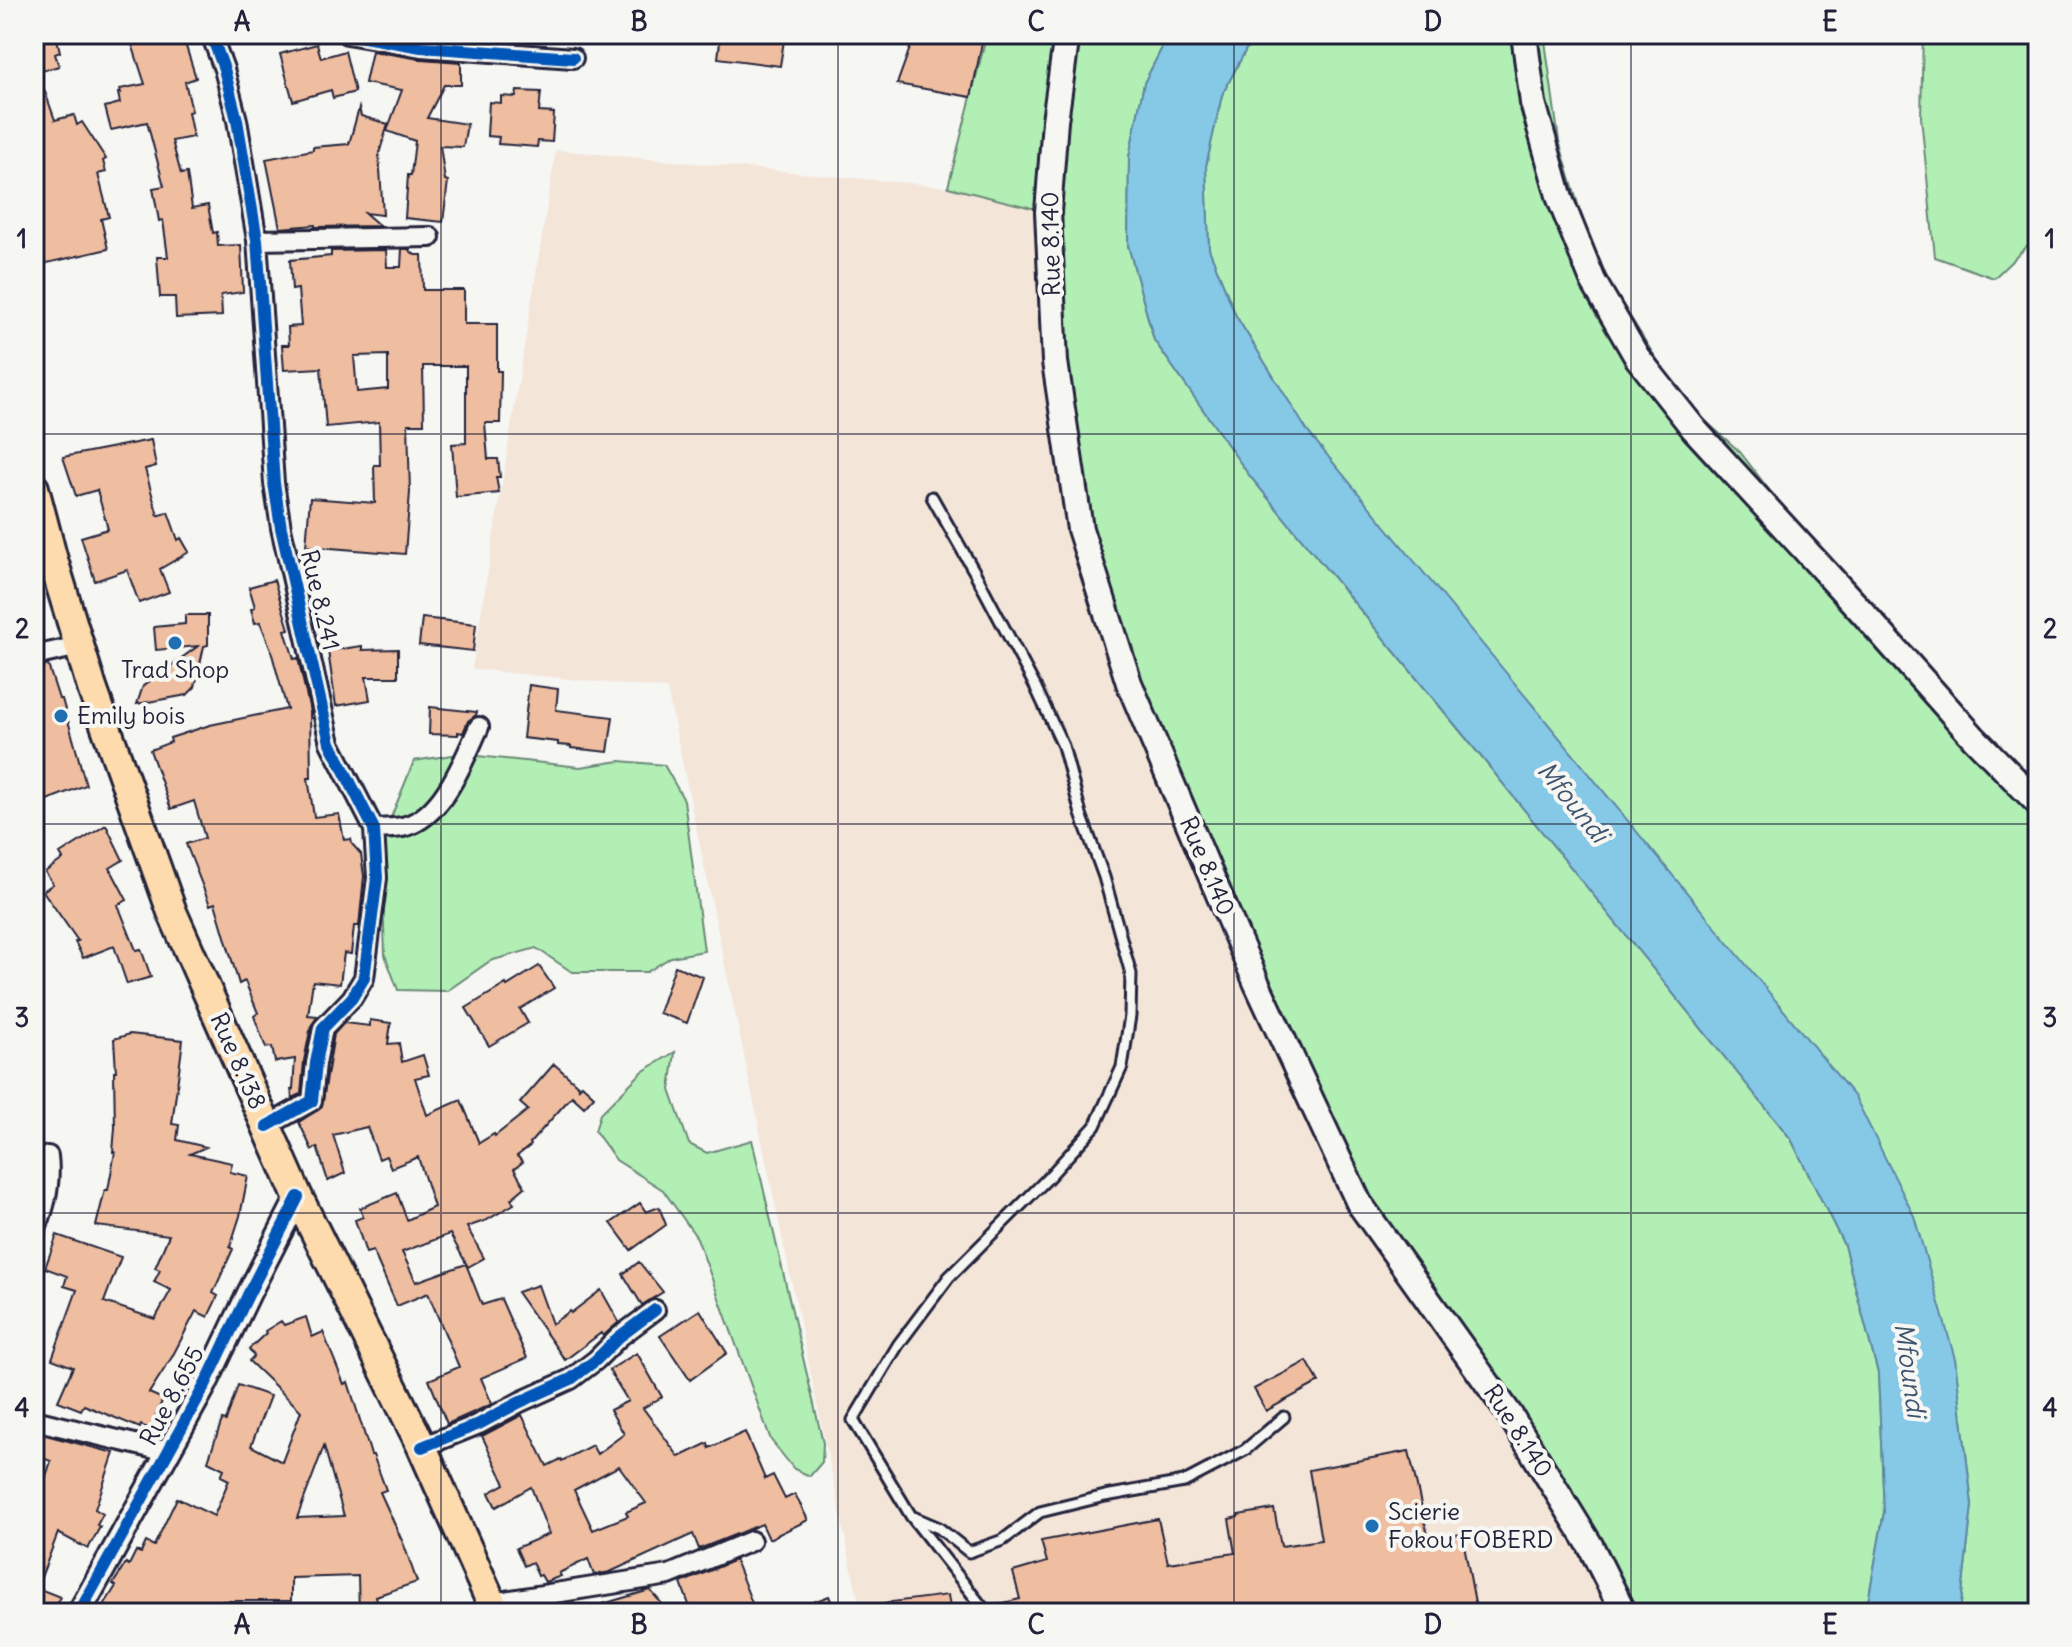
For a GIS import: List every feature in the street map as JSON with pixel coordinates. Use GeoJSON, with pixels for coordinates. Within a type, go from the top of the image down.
{"type":"FeatureCollection","features":[{"type":"Feature","properties":{"kind":"main road","name":"Rue 8.140"},"geometry":{"type":"LineString","coordinates":[[1067,34],[1055,121],[1048,212],[1055,362],[1080,529],[1129,683],[1257,984],[1359,1203],[1510,1415],[1590,1545],[1624,1613]]}},
{"type":"Feature","properties":{"kind":"main road"},"geometry":{"type":"LineString","coordinates":[[1524,34],[1533,103],[1560,199],[1593,281],[1637,357],[1705,440],[1974,738],[2038,803]]}},
{"type":"Feature","properties":{"kind":"main road","name":"Rue 8.138"},"geometry":{"type":"LineString","coordinates":[[34,488],[79,646],[172,912],[298,1197],[422,1447],[494,1608]]}},
{"type":"Feature","properties":{"kind":"street","name":"Rue 8.241"},"geometry":{"type":"LineString","coordinates":[[211,34],[237,120],[257,240],[271,440],[281,528],[330,743],[374,829],[377,878],[364,978],[352,998],[323,1028],[312,1101],[267,1126]]}},
{"type":"Feature","properties":{"kind":"street"},"geometry":{"type":"LineString","coordinates":[[347,34],[421,47],[573,58]]}},
{"type":"Feature","properties":{"kind":"street"},"geometry":{"type":"LineString","coordinates":[[257,240],[430,237]]}},
{"type":"Feature","properties":{"kind":"street"},"geometry":{"type":"LineString","coordinates":[[34,656],[79,646]]}},
{"type":"Feature","properties":{"kind":"street"},"geometry":{"type":"LineString","coordinates":[[374,829],[407,826],[431,812],[456,777],[479,727]]}},
{"type":"Feature","properties":{"kind":"street"},"geometry":{"type":"LineString","coordinates":[[34,1233],[41,1217],[50,1173],[48,1156]]}},
{"type":"Feature","properties":{"kind":"street","name":"Rue 8.655"},"geometry":{"type":"LineString","coordinates":[[79,1613],[205,1385],[298,1197]]}},
{"type":"Feature","properties":{"kind":"street"},"geometry":{"type":"LineString","coordinates":[[422,1447],[479,1424],[571,1379],[655,1310]]}},
{"type":"Feature","properties":{"kind":"street"},"geometry":{"type":"LineString","coordinates":[[34,1420],[168,1452]]}},
{"type":"Feature","properties":{"kind":"street"},"geometry":{"type":"LineString","coordinates":[[494,1608],[669,1575],[751,1541]]}},
{"type":"Feature","properties":{"kind":"lane"},"geometry":{"type":"LineString","coordinates":[[932,497],[1029,674],[1063,746],[1131,974],[1130,1016],[1122,1067],[1095,1126],[949,1277],[898,1345],[853,1420],[911,1516],[987,1613]]}},
{"type":"Feature","properties":{"kind":"lane"},"geometry":{"type":"LineString","coordinates":[[911,1516],[939,1528],[969,1552],[1003,1540],[1040,1512],[1105,1496],[1184,1482],[1245,1450],[1284,1417]]}},
{"type":"Feature","properties":{"kind":"shaded area"},"geometry":{"type":"Polygon","coordinates":[[[556,150],[948,187],[1048,212],[1624,1613],[861,1613],[667,689],[472,669],[556,150]]]}},
{"type":"Feature","properties":{"kind":"green space"},"geometry":{"type":"Polygon","coordinates":[[[987,34],[1169,34],[1144,83],[1129,157],[1128,245],[1154,340],[1249,475],[1791,1139],[1844,1245],[1878,1373],[1884,1512],[1866,1613],[1624,1613],[1359,1203],[1257,984],[1080,529],[1048,212],[948,187],[987,34]]]}},
{"type":"Feature","properties":{"kind":"green space"},"geometry":{"type":"Polygon","coordinates":[[[1254,34],[1544,34],[1559,141],[1580,211],[1603,273],[1652,352],[1690,407],[1740,452],[1863,613],[2038,803],[2038,1613],[1960,1613],[1972,1505],[1955,1359],[1308,433],[1236,316],[1209,249],[1206,166],[1222,95],[1254,34]]]}},
{"type":"Feature","properties":{"kind":"green space"},"geometry":{"type":"Polygon","coordinates":[[[1923,34],[2038,34],[2038,236],[1994,278],[1935,257],[1921,117],[1923,34]]]}},
{"type":"Feature","properties":{"kind":"green space"},"geometry":{"type":"Polygon","coordinates":[[[459,754],[580,767],[620,761],[664,765],[684,800],[704,951],[671,957],[647,972],[572,972],[536,948],[490,961],[447,991],[398,990],[385,955],[381,842],[414,761],[459,754]]]}},
{"type":"Feature","properties":{"kind":"green space"},"geometry":{"type":"Polygon","coordinates":[[[675,1052],[670,1090],[689,1144],[707,1153],[752,1140],[823,1443],[822,1462],[810,1476],[794,1469],[771,1440],[697,1238],[663,1190],[616,1160],[595,1131],[600,1114],[642,1072],[675,1052]]]}},
{"type":"Feature","properties":{"kind":"water","name":"Mfoundi"},"geometry":{"type":"Polygon","coordinates":[[[1169,34],[1254,34],[1222,95],[1206,166],[1209,249],[1236,316],[1308,432],[1855,1097],[1914,1216],[1955,1359],[1972,1505],[1960,1613],[1866,1613],[1884,1512],[1878,1373],[1844,1245],[1791,1139],[1249,475],[1154,340],[1128,245],[1129,157],[1144,83],[1169,34]]]}},
{"type":"Feature","properties":{"kind":"building"},"geometry":{"type":"Polygon","coordinates":[[[34,34],[56,34],[60,52],[55,54],[59,66],[38,72],[55,120],[74,115],[77,125],[82,122],[106,159],[103,161],[106,172],[98,174],[109,217],[101,219],[108,249],[34,266],[34,34]]]}},
{"type":"Feature","properties":{"kind":"building"},"geometry":{"type":"Polygon","coordinates":[[[153,34],[182,34],[196,78],[185,82],[192,111],[188,112],[193,137],[172,141],[181,174],[187,173],[192,208],[208,205],[218,246],[241,245],[243,292],[221,295],[222,316],[176,318],[175,297],[160,297],[157,257],[168,257],[163,220],[159,221],[153,188],[164,186],[147,122],[111,130],[105,107],[120,103],[120,89],[145,84],[131,41],[153,34]]]}},
{"type":"Feature","properties":{"kind":"building"},"geometry":{"type":"Polygon","coordinates":[[[721,34],[785,34],[780,66],[718,58],[721,34]]]}},
{"type":"Feature","properties":{"kind":"building"},"geometry":{"type":"Polygon","coordinates":[[[915,34],[957,34],[983,38],[971,97],[897,84],[915,34]]]}},
{"type":"Feature","properties":{"kind":"building"},"geometry":{"type":"Polygon","coordinates":[[[317,44],[321,58],[345,51],[355,92],[333,98],[331,90],[293,101],[280,54],[317,44]]]}},
{"type":"Feature","properties":{"kind":"building"},"geometry":{"type":"Polygon","coordinates":[[[372,51],[461,62],[461,85],[444,85],[427,118],[467,124],[463,147],[440,146],[445,180],[448,181],[443,222],[405,218],[408,175],[411,175],[415,141],[387,131],[402,90],[365,83],[372,51]]]}},
{"type":"Feature","properties":{"kind":"building"},"geometry":{"type":"Polygon","coordinates":[[[517,91],[541,92],[539,112],[554,113],[552,142],[538,141],[537,147],[498,144],[499,137],[487,136],[489,102],[501,103],[501,96],[516,97],[517,91]]]}},
{"type":"Feature","properties":{"kind":"building"},"geometry":{"type":"Polygon","coordinates":[[[359,108],[361,116],[388,124],[379,154],[383,215],[365,213],[380,226],[280,228],[266,159],[313,150],[313,147],[349,144],[359,108]]]}},
{"type":"Feature","properties":{"kind":"building"},"geometry":{"type":"Polygon","coordinates":[[[402,249],[422,255],[423,290],[464,290],[464,324],[497,324],[497,371],[501,371],[500,423],[485,423],[488,459],[498,459],[500,477],[496,477],[499,493],[456,497],[452,444],[466,443],[466,366],[423,366],[424,424],[408,424],[410,492],[405,554],[306,546],[310,498],[375,503],[374,465],[380,465],[379,422],[326,427],[321,368],[284,370],[282,345],[289,345],[288,327],[301,326],[298,289],[292,290],[290,260],[331,256],[331,251],[386,250],[387,267],[401,267],[402,249]],[[388,355],[354,356],[357,392],[388,389],[388,355]]]}},
{"type":"Feature","properties":{"kind":"building"},"geometry":{"type":"Polygon","coordinates":[[[151,440],[156,466],[145,469],[158,516],[168,512],[178,540],[181,538],[189,552],[160,569],[169,592],[139,603],[127,570],[95,581],[81,537],[108,529],[97,490],[76,496],[63,457],[151,440]]]}},
{"type":"Feature","properties":{"kind":"building"},"geometry":{"type":"Polygon","coordinates":[[[274,580],[289,629],[285,630],[294,659],[298,658],[310,711],[311,778],[308,778],[314,817],[339,814],[344,840],[351,839],[361,854],[364,876],[359,926],[354,926],[351,954],[344,953],[340,984],[313,981],[308,1015],[318,1016],[311,1026],[301,1094],[293,1098],[291,1090],[295,1059],[275,1062],[272,1047],[266,1048],[254,1016],[258,1013],[245,981],[239,984],[215,903],[210,905],[186,844],[205,838],[194,801],[171,809],[150,750],[171,742],[170,738],[210,725],[287,709],[270,647],[260,622],[255,623],[251,609],[255,607],[249,587],[274,580]]]}},
{"type":"Feature","properties":{"kind":"building"},"geometry":{"type":"Polygon","coordinates":[[[185,615],[208,615],[208,645],[204,646],[195,687],[187,695],[137,704],[143,686],[198,646],[156,650],[154,627],[185,624],[185,615]]]}},
{"type":"Feature","properties":{"kind":"building"},"geometry":{"type":"Polygon","coordinates":[[[422,618],[476,624],[473,651],[419,645],[422,618]]]}},
{"type":"Feature","properties":{"kind":"building"},"geometry":{"type":"Polygon","coordinates":[[[362,646],[362,650],[398,649],[398,677],[366,677],[370,700],[336,706],[328,651],[362,646]]]}},
{"type":"Feature","properties":{"kind":"building"},"geometry":{"type":"Polygon","coordinates":[[[48,665],[59,699],[62,699],[86,785],[34,805],[34,669],[48,665]]]}},
{"type":"Feature","properties":{"kind":"building"},"geometry":{"type":"Polygon","coordinates":[[[529,685],[558,689],[556,710],[613,717],[608,752],[523,738],[529,685]]]}},
{"type":"Feature","properties":{"kind":"building"},"geometry":{"type":"Polygon","coordinates":[[[430,707],[477,712],[468,721],[463,733],[429,734],[430,707]]]}},
{"type":"Feature","properties":{"kind":"building"},"geometry":{"type":"Polygon","coordinates":[[[106,825],[123,860],[110,868],[127,900],[118,905],[136,950],[141,949],[151,977],[127,984],[114,946],[83,958],[75,942],[78,941],[43,891],[53,884],[45,872],[63,859],[60,854],[106,825]]]}},
{"type":"Feature","properties":{"kind":"building"},"geometry":{"type":"Polygon","coordinates":[[[539,966],[554,988],[520,1009],[528,1023],[489,1046],[466,1008],[539,966]]]}},
{"type":"Feature","properties":{"kind":"building"},"geometry":{"type":"Polygon","coordinates":[[[675,966],[703,977],[687,1023],[659,1013],[675,966]]]}},
{"type":"Feature","properties":{"kind":"building"},"geometry":{"type":"Polygon","coordinates":[[[370,1020],[391,1023],[388,1044],[399,1043],[402,1062],[423,1055],[429,1075],[415,1078],[427,1115],[461,1100],[479,1143],[495,1136],[528,1110],[520,1103],[554,1064],[594,1096],[584,1107],[572,1096],[531,1145],[517,1156],[523,1162],[514,1169],[525,1187],[511,1199],[514,1204],[487,1220],[467,1227],[484,1258],[468,1267],[450,1234],[402,1252],[416,1282],[466,1264],[482,1305],[501,1299],[527,1358],[481,1378],[492,1404],[447,1424],[429,1380],[459,1367],[428,1293],[397,1306],[373,1251],[366,1253],[355,1220],[363,1217],[360,1208],[397,1193],[407,1220],[434,1207],[418,1157],[391,1168],[386,1156],[379,1159],[367,1127],[333,1135],[345,1173],[328,1181],[317,1147],[312,1150],[299,1122],[322,1107],[334,1034],[344,1023],[370,1026],[370,1020]]]}},
{"type":"Feature","properties":{"kind":"building"},"geometry":{"type":"Polygon","coordinates":[[[130,1034],[183,1040],[172,1124],[179,1125],[177,1140],[206,1147],[190,1154],[232,1163],[230,1172],[248,1176],[230,1247],[233,1249],[213,1293],[218,1296],[208,1317],[196,1311],[149,1393],[163,1399],[150,1429],[141,1425],[140,1428],[84,1405],[81,1410],[58,1401],[73,1367],[52,1359],[77,1290],[64,1286],[67,1276],[45,1268],[57,1235],[121,1257],[104,1302],[155,1319],[171,1290],[154,1282],[160,1270],[155,1268],[169,1235],[96,1226],[105,1190],[108,1190],[115,1152],[114,1039],[130,1034]]]}},
{"type":"Feature","properties":{"kind":"building"},"geometry":{"type":"Polygon","coordinates":[[[640,1203],[646,1212],[659,1207],[666,1225],[631,1250],[611,1223],[640,1203]]]}},
{"type":"Feature","properties":{"kind":"building"},"geometry":{"type":"Polygon","coordinates":[[[639,1262],[663,1292],[642,1305],[623,1274],[639,1262]]]}},
{"type":"Feature","properties":{"kind":"building"},"geometry":{"type":"Polygon","coordinates":[[[538,1285],[552,1324],[601,1290],[619,1322],[565,1360],[517,1292],[538,1285]]]}},
{"type":"Feature","properties":{"kind":"building"},"geometry":{"type":"Polygon","coordinates":[[[700,1310],[727,1353],[690,1380],[660,1336],[700,1310]]]}},
{"type":"Feature","properties":{"kind":"building"},"geometry":{"type":"Polygon","coordinates":[[[306,1317],[312,1337],[323,1332],[344,1384],[348,1382],[371,1455],[386,1490],[380,1492],[417,1582],[376,1596],[380,1613],[359,1613],[358,1576],[291,1578],[291,1601],[213,1601],[236,1613],[99,1613],[126,1563],[129,1565],[136,1551],[141,1553],[146,1542],[154,1546],[177,1498],[214,1516],[229,1480],[221,1476],[224,1469],[208,1461],[238,1385],[270,1396],[251,1446],[282,1462],[301,1411],[249,1361],[254,1356],[249,1349],[265,1331],[281,1321],[284,1325],[306,1317]],[[324,1446],[297,1518],[344,1516],[324,1446]]]}},
{"type":"Feature","properties":{"kind":"building"},"geometry":{"type":"Polygon","coordinates":[[[637,1353],[662,1397],[643,1408],[679,1457],[708,1443],[709,1448],[745,1432],[765,1479],[773,1475],[785,1499],[795,1494],[808,1520],[769,1539],[762,1524],[699,1549],[693,1534],[610,1572],[594,1575],[588,1559],[545,1582],[541,1575],[538,1576],[532,1562],[524,1566],[516,1548],[549,1534],[531,1487],[496,1507],[489,1493],[505,1484],[482,1436],[522,1415],[547,1466],[592,1445],[597,1454],[624,1434],[610,1410],[628,1401],[609,1370],[637,1353]],[[619,1466],[574,1490],[593,1530],[628,1516],[626,1512],[646,1503],[619,1466]]]}},
{"type":"Feature","properties":{"kind":"building"},"geometry":{"type":"Polygon","coordinates":[[[1307,1361],[1319,1382],[1266,1411],[1254,1389],[1307,1361]]]}},
{"type":"Feature","properties":{"kind":"building"},"geometry":{"type":"Polygon","coordinates":[[[34,1432],[114,1453],[95,1509],[103,1514],[97,1525],[100,1527],[88,1549],[58,1533],[37,1588],[60,1597],[51,1613],[34,1613],[34,1512],[51,1461],[43,1458],[38,1476],[34,1475],[34,1432]]]}},
{"type":"Feature","properties":{"kind":"building","name":"Scierie Fokou FOBERD"},"geometry":{"type":"Polygon","coordinates":[[[1409,1451],[1429,1540],[1462,1534],[1477,1613],[994,1613],[991,1606],[1020,1599],[1013,1572],[1047,1562],[1041,1541],[1158,1519],[1168,1563],[1235,1553],[1229,1519],[1274,1509],[1281,1546],[1321,1540],[1309,1470],[1409,1451]]]}},
{"type":"Feature","properties":{"kind":"building"},"geometry":{"type":"Polygon","coordinates":[[[735,1560],[756,1613],[692,1613],[681,1583],[735,1560]]]}},
{"type":"Feature","properties":{"kind":"building"},"geometry":{"type":"Polygon","coordinates":[[[650,1590],[670,1613],[587,1613],[586,1609],[650,1590]]]}},
{"type":"Feature","properties":{"kind":"building"},"geometry":{"type":"Polygon","coordinates":[[[948,1595],[951,1613],[884,1613],[883,1603],[948,1595]]]}},
{"type":"Feature","properties":{"kind":"building"},"geometry":{"type":"Polygon","coordinates":[[[829,1596],[836,1613],[787,1612],[829,1596]]]}},
{"type":"Feature","properties":{"kind":"cycle path"},"geometry":{"type":"LineString","coordinates":[[211,34],[237,120],[257,240],[274,483],[281,528],[330,743],[374,829],[377,878],[364,978],[352,998],[323,1028],[312,1101],[267,1126]]}},
{"type":"Feature","properties":{"kind":"cycle path"},"geometry":{"type":"LineString","coordinates":[[347,34],[421,47],[573,58]]}},
{"type":"Feature","properties":{"kind":"cycle path"},"geometry":{"type":"LineString","coordinates":[[79,1613],[205,1385],[298,1197]]}},
{"type":"Feature","properties":{"kind":"cycle path"},"geometry":{"type":"LineString","coordinates":[[422,1447],[479,1424],[571,1379],[655,1310]]}},
{"type":"Feature","properties":{"kind":"place","name":"Trad Shop"},"geometry":{"type":"Point","coordinates":[175,643]}},
{"type":"Feature","properties":{"kind":"place","name":"Emily bois"},"geometry":{"type":"Point","coordinates":[61,716]}},
{"type":"Feature","properties":{"kind":"place","name":"Scierie Fokou FOBERD"},"geometry":{"type":"Point","coordinates":[1372,1526]}}]}
